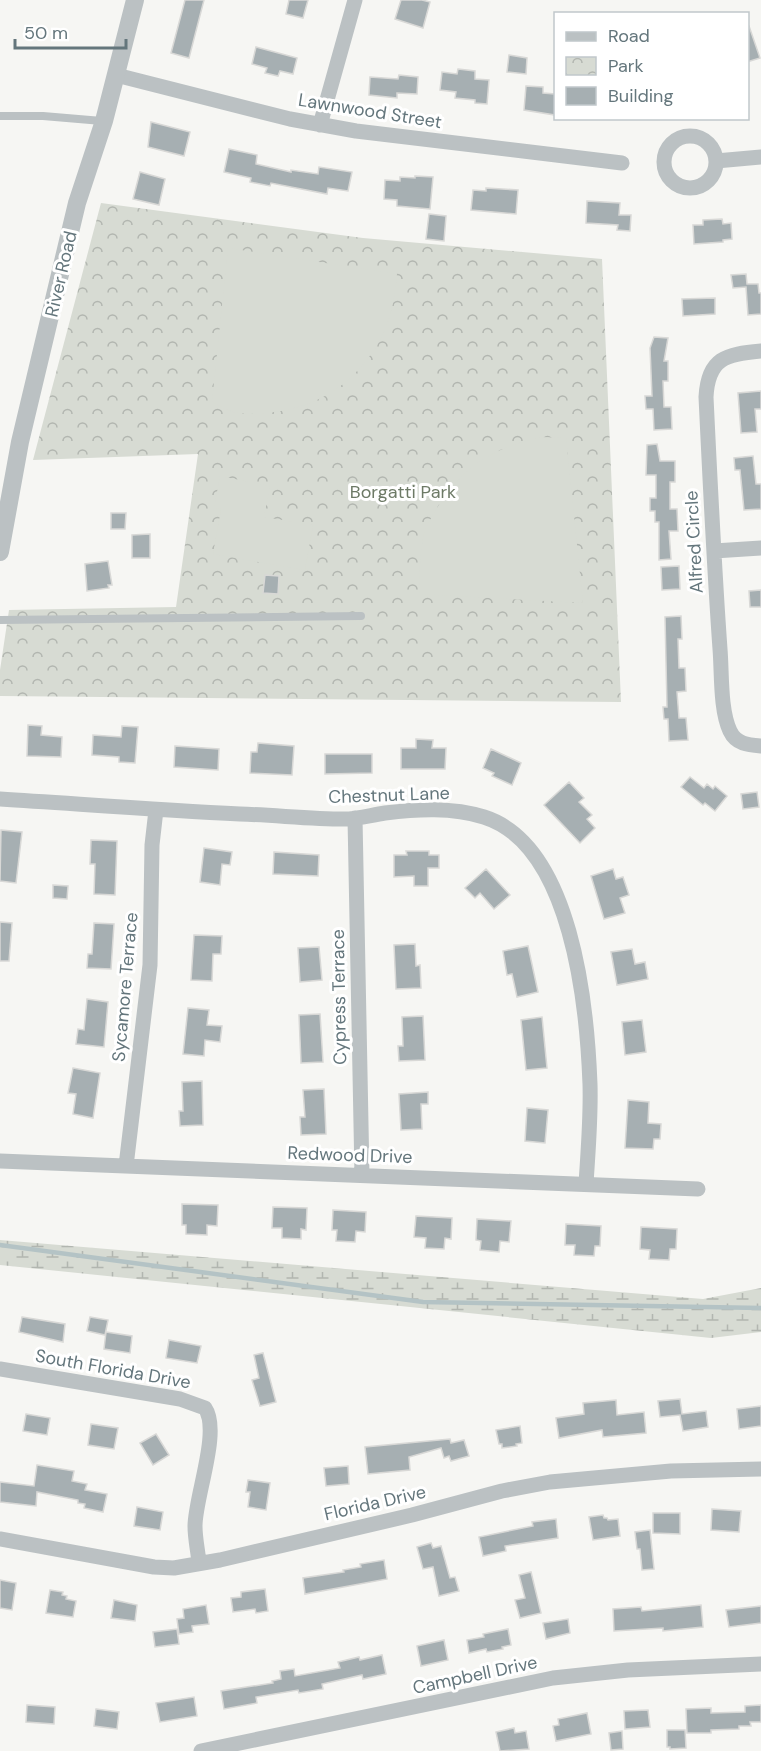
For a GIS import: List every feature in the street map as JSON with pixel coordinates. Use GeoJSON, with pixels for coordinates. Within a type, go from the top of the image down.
{"type":"FeatureCollection","features":[{"type":"Feature","properties":{"kind":"street","name":"River Road"},"geometry":{"type":"LineString","coordinates":[[0,552],[20,442],[77,203],[104,121],[135,0]]}},
{"type":"Feature","properties":{"kind":"street"},"geometry":{"type":"LineString","coordinates":[[320,125],[355,0]]}},
{"type":"Feature","properties":{"kind":"street","name":"Lawnwood Street"},"geometry":{"type":"LineString","coordinates":[[116,75],[320,125],[622,163]]}},
{"type":"Feature","properties":{"kind":"street"},"geometry":{"type":"LineString","coordinates":[[716,161],[761,157]]}},
{"type":"Feature","properties":{"kind":"street","name":"Alfred Circle"},"geometry":{"type":"LineString","coordinates":[[761,351],[740,353],[715,365],[708,378],[706,397],[724,708],[728,725],[735,738],[742,744],[761,746]]}},
{"type":"Feature","properties":{"kind":"street"},"geometry":{"type":"LineString","coordinates":[[714,551],[761,548]]}},
{"type":"Feature","properties":{"kind":"street","name":"Chestnut Lane"},"geometry":{"type":"LineString","coordinates":[[0,799],[156,810],[355,818],[402,811],[433,810],[484,817],[499,823],[522,839],[543,866],[563,911],[574,958],[588,1051],[590,1085],[586,1184]]}},
{"type":"Feature","properties":{"kind":"street","name":"Sycamore Terrace"},"geometry":{"type":"LineString","coordinates":[[126,1166],[150,965],[152,845],[156,810]]}},
{"type":"Feature","properties":{"kind":"street","name":"Cypress Terrace"},"geometry":{"type":"LineString","coordinates":[[355,818],[362,1175]]}},
{"type":"Feature","properties":{"kind":"street","name":"Redwood Drive"},"geometry":{"type":"LineString","coordinates":[[0,1161],[698,1189]]}},
{"type":"Feature","properties":{"kind":"street","name":"South Florida Drive"},"geometry":{"type":"LineString","coordinates":[[0,1369],[180,1399],[205,1408],[209,1417],[210,1444],[195,1525],[199,1563]]}},
{"type":"Feature","properties":{"kind":"street","name":"Florida Drive"},"geometry":{"type":"LineString","coordinates":[[0,1539],[154,1567],[174,1568],[412,1515],[502,1491],[550,1482],[671,1471],[761,1469]]}},
{"type":"Feature","properties":{"kind":"street","name":"Campbell Drive"},"geometry":{"type":"LineString","coordinates":[[201,1751],[553,1678],[627,1670],[761,1664]]}},
{"type":"Feature","properties":{"kind":"lane"},"geometry":{"type":"LineString","coordinates":[[0,116],[43,116],[104,121]]}},
{"type":"Feature","properties":{"kind":"lane"},"geometry":{"type":"LineString","coordinates":[[0,620],[361,616]]}},
{"type":"Feature","properties":{"kind":"green space","name":"Borgatti Park"},"geometry":{"type":"Polygon","coordinates":[[[101,203],[363,238],[602,259],[621,702],[0,696],[0,670],[9,610],[176,607],[198,454],[33,460],[101,203]]]}},
{"type":"Feature","properties":{"kind":"green space"},"geometry":{"type":"Polygon","coordinates":[[[228,248],[397,274],[390,316],[380,340],[360,368],[348,380],[322,398],[291,409],[243,414],[230,411],[212,402],[228,248]]]}},
{"type":"Feature","properties":{"kind":"green space"},"geometry":{"type":"Polygon","coordinates":[[[541,437],[566,438],[583,603],[419,594],[420,556],[424,534],[430,519],[454,484],[486,457],[541,437]]]}},
{"type":"Feature","properties":{"kind":"green space"},"geometry":{"type":"Polygon","coordinates":[[[220,476],[270,486],[264,517],[313,525],[305,570],[213,554],[221,509],[214,508],[220,476]]]}},
{"type":"Feature","properties":{"kind":"green space"},"geometry":{"type":"Polygon","coordinates":[[[0,1240],[703,1299],[761,1288],[761,1332],[711,1338],[0,1265],[0,1240]]]}},
{"type":"Feature","properties":{"kind":"building"},"geometry":{"type":"Polygon","coordinates":[[[185,0],[204,0],[189,58],[171,53],[185,0]]]}},
{"type":"Feature","properties":{"kind":"building"},"geometry":{"type":"Polygon","coordinates":[[[289,0],[308,0],[303,18],[286,14],[289,0]]]}},
{"type":"Feature","properties":{"kind":"building"},"geometry":{"type":"Polygon","coordinates":[[[401,0],[430,2],[423,28],[395,19],[401,0]]]}},
{"type":"Feature","properties":{"kind":"building"},"geometry":{"type":"Polygon","coordinates":[[[749,26],[760,58],[749,61],[749,26]]]}},
{"type":"Feature","properties":{"kind":"building"},"geometry":{"type":"Polygon","coordinates":[[[256,47],[297,58],[293,74],[280,71],[278,76],[265,73],[267,68],[252,64],[256,47]]]}},
{"type":"Feature","properties":{"kind":"building"},"geometry":{"type":"Polygon","coordinates":[[[509,55],[527,58],[526,74],[507,72],[509,55]]]}},
{"type":"Feature","properties":{"kind":"building"},"geometry":{"type":"Polygon","coordinates":[[[458,69],[475,71],[475,79],[489,80],[487,104],[455,98],[456,92],[440,90],[442,72],[457,74],[458,69]]]}},
{"type":"Feature","properties":{"kind":"building"},"geometry":{"type":"Polygon","coordinates":[[[399,75],[418,77],[417,94],[397,93],[397,98],[369,95],[370,77],[398,79],[399,75]]]}},
{"type":"Feature","properties":{"kind":"building"},"geometry":{"type":"Polygon","coordinates":[[[526,86],[543,87],[543,93],[554,94],[554,115],[524,110],[526,86]]]}},
{"type":"Feature","properties":{"kind":"building"},"geometry":{"type":"Polygon","coordinates":[[[151,122],[190,132],[184,156],[148,147],[151,122]]]}},
{"type":"Feature","properties":{"kind":"building"},"geometry":{"type":"Polygon","coordinates":[[[229,149],[257,155],[256,164],[291,172],[291,170],[318,174],[319,167],[352,172],[348,191],[328,188],[327,194],[271,183],[270,186],[250,182],[251,178],[224,172],[229,149]]]}},
{"type":"Feature","properties":{"kind":"building"},"geometry":{"type":"Polygon","coordinates":[[[140,172],[165,179],[159,205],[133,199],[140,172]]]}},
{"type":"Feature","properties":{"kind":"building"},"geometry":{"type":"Polygon","coordinates":[[[415,176],[433,177],[430,209],[397,206],[397,200],[384,199],[385,180],[400,181],[400,177],[415,178],[415,176]]]}},
{"type":"Feature","properties":{"kind":"building"},"geometry":{"type":"Polygon","coordinates":[[[486,188],[518,190],[516,214],[471,210],[473,190],[486,191],[486,188]]]}},
{"type":"Feature","properties":{"kind":"building"},"geometry":{"type":"Polygon","coordinates":[[[587,201],[620,203],[619,215],[631,215],[630,231],[617,230],[618,225],[586,223],[587,201]]]}},
{"type":"Feature","properties":{"kind":"building"},"geometry":{"type":"Polygon","coordinates":[[[429,214],[446,216],[444,241],[426,239],[429,214]]]}},
{"type":"Feature","properties":{"kind":"building"},"geometry":{"type":"Polygon","coordinates":[[[722,219],[723,224],[731,223],[732,239],[723,240],[723,242],[694,244],[693,225],[703,225],[703,220],[722,219]]]}},
{"type":"Feature","properties":{"kind":"building"},"geometry":{"type":"Polygon","coordinates":[[[746,274],[747,284],[758,284],[759,293],[761,293],[761,314],[748,315],[746,287],[733,288],[731,275],[746,274]]]}},
{"type":"Feature","properties":{"kind":"building"},"geometry":{"type":"Polygon","coordinates":[[[715,298],[715,314],[683,316],[682,299],[715,298]]]}},
{"type":"Feature","properties":{"kind":"building"},"geometry":{"type":"Polygon","coordinates":[[[654,337],[668,338],[664,361],[668,361],[668,381],[663,381],[664,407],[671,407],[672,429],[654,430],[653,409],[646,409],[645,396],[652,396],[650,348],[654,337]]]}},
{"type":"Feature","properties":{"kind":"building"},"geometry":{"type":"Polygon","coordinates":[[[761,391],[761,409],[755,409],[757,432],[741,433],[738,393],[761,391]]]}},
{"type":"Feature","properties":{"kind":"building"},"geometry":{"type":"Polygon","coordinates":[[[657,444],[660,461],[675,461],[675,482],[670,482],[670,509],[677,509],[678,531],[669,531],[671,559],[659,560],[659,522],[655,522],[655,511],[650,511],[650,498],[656,498],[656,475],[646,475],[647,445],[657,444]]]}},
{"type":"Feature","properties":{"kind":"building"},"geometry":{"type":"Polygon","coordinates":[[[753,456],[756,484],[761,484],[761,509],[744,510],[740,470],[735,470],[734,458],[753,456]]]}},
{"type":"Feature","properties":{"kind":"building"},"geometry":{"type":"Polygon","coordinates":[[[111,513],[126,513],[125,529],[111,529],[111,513]]]}},
{"type":"Feature","properties":{"kind":"building"},"geometry":{"type":"Polygon","coordinates":[[[150,534],[150,558],[132,558],[132,535],[150,534]]]}},
{"type":"Feature","properties":{"kind":"building"},"geometry":{"type":"Polygon","coordinates":[[[108,561],[112,585],[108,585],[109,588],[87,591],[85,564],[108,561]]]}},
{"type":"Feature","properties":{"kind":"building"},"geometry":{"type":"Polygon","coordinates":[[[679,566],[680,589],[662,590],[661,567],[679,566]]]}},
{"type":"Feature","properties":{"kind":"building"},"geometry":{"type":"Polygon","coordinates":[[[265,575],[279,576],[278,594],[263,593],[265,575]]]}},
{"type":"Feature","properties":{"kind":"building"},"geometry":{"type":"Polygon","coordinates":[[[761,590],[761,607],[750,607],[749,591],[761,590]]]}},
{"type":"Feature","properties":{"kind":"building"},"geometry":{"type":"Polygon","coordinates":[[[681,616],[682,639],[678,639],[679,668],[685,668],[686,691],[677,692],[679,718],[686,718],[688,740],[669,741],[668,719],[664,719],[663,707],[667,707],[665,617],[681,616]]]}},
{"type":"Feature","properties":{"kind":"building"},"geometry":{"type":"Polygon","coordinates":[[[28,725],[42,726],[41,735],[62,737],[61,757],[27,756],[28,725]]]}},
{"type":"Feature","properties":{"kind":"building"},"geometry":{"type":"Polygon","coordinates":[[[122,726],[138,727],[135,763],[119,762],[119,757],[92,755],[93,735],[121,737],[122,726]]]}},
{"type":"Feature","properties":{"kind":"building"},"geometry":{"type":"Polygon","coordinates":[[[416,739],[433,740],[432,748],[446,748],[445,769],[401,769],[401,748],[416,748],[416,739]]]}},
{"type":"Feature","properties":{"kind":"building"},"geometry":{"type":"Polygon","coordinates":[[[258,743],[294,746],[292,775],[250,773],[251,752],[257,752],[258,743]]]}},
{"type":"Feature","properties":{"kind":"building"},"geometry":{"type":"Polygon","coordinates":[[[175,746],[219,749],[218,770],[174,767],[175,746]]]}},
{"type":"Feature","properties":{"kind":"building"},"geometry":{"type":"Polygon","coordinates":[[[491,749],[521,763],[512,785],[492,776],[494,773],[483,768],[491,749]]]}},
{"type":"Feature","properties":{"kind":"building"},"geometry":{"type":"Polygon","coordinates":[[[325,754],[372,754],[372,773],[325,774],[325,754]]]}},
{"type":"Feature","properties":{"kind":"building"},"geometry":{"type":"Polygon","coordinates":[[[690,777],[704,788],[707,784],[713,789],[715,786],[727,796],[715,811],[705,803],[703,805],[681,787],[690,777]]]}},
{"type":"Feature","properties":{"kind":"building"},"geometry":{"type":"Polygon","coordinates":[[[569,782],[584,798],[579,802],[592,815],[587,819],[595,828],[580,843],[544,805],[569,782]]]}},
{"type":"Feature","properties":{"kind":"building"},"geometry":{"type":"Polygon","coordinates":[[[757,792],[759,807],[743,809],[741,794],[757,792]]]}},
{"type":"Feature","properties":{"kind":"building"},"geometry":{"type":"Polygon","coordinates":[[[1,830],[22,832],[16,883],[0,881],[1,830]]]}},
{"type":"Feature","properties":{"kind":"building"},"geometry":{"type":"Polygon","coordinates":[[[91,840],[117,841],[115,895],[94,894],[95,864],[90,864],[91,840]]]}},
{"type":"Feature","properties":{"kind":"building"},"geometry":{"type":"Polygon","coordinates":[[[204,848],[232,852],[230,865],[222,864],[220,885],[200,882],[204,848]]]}},
{"type":"Feature","properties":{"kind":"building"},"geometry":{"type":"Polygon","coordinates":[[[406,851],[429,851],[429,855],[439,855],[439,868],[428,868],[428,886],[414,886],[414,876],[394,877],[394,855],[407,855],[406,851]]]}},
{"type":"Feature","properties":{"kind":"building"},"geometry":{"type":"Polygon","coordinates":[[[274,852],[319,855],[318,876],[273,874],[274,852]]]}},
{"type":"Feature","properties":{"kind":"building"},"geometry":{"type":"Polygon","coordinates":[[[486,869],[510,895],[494,909],[480,893],[475,898],[465,888],[486,869]]]}},
{"type":"Feature","properties":{"kind":"building"},"geometry":{"type":"Polygon","coordinates":[[[613,869],[616,879],[623,877],[629,895],[620,898],[625,913],[604,919],[591,876],[613,869]]]}},
{"type":"Feature","properties":{"kind":"building"},"geometry":{"type":"Polygon","coordinates":[[[53,885],[68,886],[67,899],[53,898],[53,885]]]}},
{"type":"Feature","properties":{"kind":"building"},"geometry":{"type":"Polygon","coordinates":[[[0,922],[12,923],[9,961],[0,961],[0,922]]]}},
{"type":"Feature","properties":{"kind":"building"},"geometry":{"type":"Polygon","coordinates":[[[94,923],[114,924],[111,969],[87,968],[88,954],[92,954],[94,923]]]}},
{"type":"Feature","properties":{"kind":"building"},"geometry":{"type":"Polygon","coordinates":[[[194,935],[222,936],[221,954],[213,954],[212,981],[191,980],[194,935]]]}},
{"type":"Feature","properties":{"kind":"building"},"geometry":{"type":"Polygon","coordinates":[[[415,944],[416,966],[420,965],[421,988],[396,989],[394,945],[415,944]]]}},
{"type":"Feature","properties":{"kind":"building"},"geometry":{"type":"Polygon","coordinates":[[[528,946],[538,992],[517,997],[512,974],[507,975],[503,951],[528,946]]]}},
{"type":"Feature","properties":{"kind":"building"},"geometry":{"type":"Polygon","coordinates":[[[319,947],[322,980],[300,982],[298,948],[319,947]]]}},
{"type":"Feature","properties":{"kind":"building"},"geometry":{"type":"Polygon","coordinates":[[[632,949],[635,964],[645,962],[648,979],[617,985],[611,952],[632,949]]]}},
{"type":"Feature","properties":{"kind":"building"},"geometry":{"type":"Polygon","coordinates":[[[87,999],[108,1002],[104,1047],[76,1044],[78,1029],[84,1030],[87,999]]]}},
{"type":"Feature","properties":{"kind":"building"},"geometry":{"type":"Polygon","coordinates":[[[188,1008],[209,1010],[207,1025],[222,1026],[220,1042],[205,1040],[204,1056],[183,1054],[188,1008]]]}},
{"type":"Feature","properties":{"kind":"building"},"geometry":{"type":"Polygon","coordinates":[[[320,1014],[323,1062],[301,1063],[299,1015],[320,1014]]]}},
{"type":"Feature","properties":{"kind":"building"},"geometry":{"type":"Polygon","coordinates":[[[423,1016],[425,1060],[399,1061],[398,1046],[403,1046],[402,1017],[423,1016]]]}},
{"type":"Feature","properties":{"kind":"building"},"geometry":{"type":"Polygon","coordinates":[[[542,1017],[547,1068],[526,1070],[521,1020],[542,1017]]]}},
{"type":"Feature","properties":{"kind":"building"},"geometry":{"type":"Polygon","coordinates":[[[642,1020],[646,1052],[625,1055],[622,1022],[642,1020]]]}},
{"type":"Feature","properties":{"kind":"building"},"geometry":{"type":"Polygon","coordinates":[[[73,1068],[100,1073],[93,1118],[73,1114],[76,1094],[68,1093],[73,1068]]]}},
{"type":"Feature","properties":{"kind":"building"},"geometry":{"type":"Polygon","coordinates":[[[202,1081],[203,1125],[180,1126],[179,1111],[183,1111],[182,1082],[202,1081]]]}},
{"type":"Feature","properties":{"kind":"building"},"geometry":{"type":"Polygon","coordinates":[[[324,1089],[326,1134],[301,1135],[300,1117],[305,1117],[303,1090],[324,1089]]]}},
{"type":"Feature","properties":{"kind":"building"},"geometry":{"type":"Polygon","coordinates":[[[428,1092],[428,1104],[421,1104],[422,1129],[401,1130],[399,1094],[428,1092]]]}},
{"type":"Feature","properties":{"kind":"building"},"geometry":{"type":"Polygon","coordinates":[[[628,1100],[649,1102],[648,1123],[661,1124],[660,1139],[654,1139],[653,1149],[625,1148],[628,1100]]]}},
{"type":"Feature","properties":{"kind":"building"},"geometry":{"type":"Polygon","coordinates":[[[527,1108],[548,1110],[545,1143],[525,1141],[527,1108]]]}},
{"type":"Feature","properties":{"kind":"building"},"geometry":{"type":"Polygon","coordinates":[[[182,1204],[218,1205],[217,1226],[207,1225],[207,1235],[186,1234],[186,1225],[182,1225],[182,1204]]]}},
{"type":"Feature","properties":{"kind":"building"},"geometry":{"type":"Polygon","coordinates":[[[273,1207],[307,1208],[306,1230],[301,1229],[301,1239],[282,1238],[282,1228],[272,1228],[273,1207]]]}},
{"type":"Feature","properties":{"kind":"building"},"geometry":{"type":"Polygon","coordinates":[[[333,1210],[366,1212],[365,1232],[356,1231],[355,1242],[336,1241],[337,1230],[332,1230],[333,1210]]]}},
{"type":"Feature","properties":{"kind":"building"},"geometry":{"type":"Polygon","coordinates":[[[416,1216],[452,1218],[451,1239],[445,1238],[444,1249],[425,1248],[426,1238],[414,1237],[416,1216]]]}},
{"type":"Feature","properties":{"kind":"building"},"geometry":{"type":"Polygon","coordinates":[[[477,1219],[511,1221],[509,1242],[500,1241],[499,1252],[480,1250],[481,1241],[476,1240],[477,1219]]]}},
{"type":"Feature","properties":{"kind":"building"},"geometry":{"type":"Polygon","coordinates":[[[566,1224],[601,1226],[600,1246],[595,1246],[594,1256],[574,1255],[575,1245],[565,1245],[566,1224]]]}},
{"type":"Feature","properties":{"kind":"building"},"geometry":{"type":"Polygon","coordinates":[[[641,1227],[677,1229],[676,1249],[670,1249],[669,1260],[649,1259],[650,1250],[640,1249],[641,1227]]]}},
{"type":"Feature","properties":{"kind":"building"},"geometry":{"type":"Polygon","coordinates":[[[22,1317],[65,1324],[63,1342],[19,1332],[22,1317]]]}},
{"type":"Feature","properties":{"kind":"building"},"geometry":{"type":"Polygon","coordinates":[[[90,1317],[108,1320],[105,1335],[87,1331],[90,1317]]]}},
{"type":"Feature","properties":{"kind":"building"},"geometry":{"type":"Polygon","coordinates":[[[106,1332],[132,1336],[130,1353],[104,1349],[106,1332]]]}},
{"type":"Feature","properties":{"kind":"building"},"geometry":{"type":"Polygon","coordinates":[[[169,1340],[201,1346],[197,1363],[166,1358],[169,1340]]]}},
{"type":"Feature","properties":{"kind":"building"},"geometry":{"type":"Polygon","coordinates":[[[263,1353],[276,1402],[260,1406],[252,1380],[259,1378],[254,1355],[263,1353]]]}},
{"type":"Feature","properties":{"kind":"building"},"geometry":{"type":"Polygon","coordinates":[[[680,1399],[682,1414],[706,1411],[708,1427],[683,1431],[680,1415],[660,1417],[658,1401],[680,1399]]]}},
{"type":"Feature","properties":{"kind":"building"},"geometry":{"type":"Polygon","coordinates":[[[616,1400],[617,1415],[644,1412],[646,1433],[603,1437],[602,1430],[559,1438],[556,1418],[584,1414],[583,1403],[616,1400]]]}},
{"type":"Feature","properties":{"kind":"building"},"geometry":{"type":"Polygon","coordinates":[[[761,1406],[761,1426],[739,1429],[737,1409],[761,1406]]]}},
{"type":"Feature","properties":{"kind":"building"},"geometry":{"type":"Polygon","coordinates":[[[26,1414],[50,1418],[47,1435],[23,1431],[26,1414]]]}},
{"type":"Feature","properties":{"kind":"building"},"geometry":{"type":"Polygon","coordinates":[[[91,1424],[118,1428],[114,1449],[88,1445],[91,1424]]]}},
{"type":"Feature","properties":{"kind":"building"},"geometry":{"type":"Polygon","coordinates":[[[520,1426],[522,1443],[502,1448],[496,1430],[520,1426]]]}},
{"type":"Feature","properties":{"kind":"building"},"geometry":{"type":"Polygon","coordinates":[[[156,1434],[169,1455],[153,1465],[140,1443],[156,1434]]]}},
{"type":"Feature","properties":{"kind":"building"},"geometry":{"type":"Polygon","coordinates":[[[450,1439],[451,1443],[464,1440],[469,1456],[451,1461],[449,1456],[444,1458],[441,1448],[409,1457],[410,1470],[368,1474],[365,1447],[450,1439]]]}},
{"type":"Feature","properties":{"kind":"building"},"geometry":{"type":"Polygon","coordinates":[[[37,1465],[74,1471],[72,1481],[87,1484],[85,1490],[107,1494],[103,1512],[84,1508],[85,1504],[78,1503],[78,1500],[37,1492],[36,1506],[0,1502],[0,1482],[34,1486],[37,1465]]]}},
{"type":"Feature","properties":{"kind":"building"},"geometry":{"type":"Polygon","coordinates":[[[348,1466],[349,1484],[326,1486],[324,1468],[348,1466]]]}},
{"type":"Feature","properties":{"kind":"building"},"geometry":{"type":"Polygon","coordinates":[[[248,1480],[270,1483],[266,1510],[248,1507],[250,1492],[246,1492],[248,1480]]]}},
{"type":"Feature","properties":{"kind":"building"},"geometry":{"type":"Polygon","coordinates":[[[137,1507],[163,1512],[160,1530],[134,1526],[137,1507]]]}},
{"type":"Feature","properties":{"kind":"building"},"geometry":{"type":"Polygon","coordinates":[[[712,1509],[741,1511],[739,1532],[711,1530],[712,1509]]]}},
{"type":"Feature","properties":{"kind":"building"},"geometry":{"type":"Polygon","coordinates":[[[653,1513],[680,1513],[680,1534],[653,1533],[653,1513]]]}},
{"type":"Feature","properties":{"kind":"building"},"geometry":{"type":"Polygon","coordinates":[[[603,1515],[608,1520],[618,1519],[620,1536],[593,1540],[589,1517],[603,1515]]]}},
{"type":"Feature","properties":{"kind":"building"},"geometry":{"type":"Polygon","coordinates":[[[556,1519],[558,1538],[505,1546],[506,1551],[483,1556],[479,1537],[533,1526],[532,1522],[556,1519]]]}},
{"type":"Feature","properties":{"kind":"building"},"geometry":{"type":"Polygon","coordinates":[[[650,1530],[654,1569],[642,1570],[640,1549],[637,1549],[635,1532],[650,1530]]]}},
{"type":"Feature","properties":{"kind":"building"},"geometry":{"type":"Polygon","coordinates":[[[431,1543],[433,1548],[441,1546],[450,1578],[455,1577],[459,1591],[439,1596],[433,1567],[423,1569],[417,1547],[431,1543]]]}},
{"type":"Feature","properties":{"kind":"building"},"geometry":{"type":"Polygon","coordinates":[[[384,1560],[387,1579],[305,1594],[303,1578],[344,1572],[343,1570],[361,1567],[360,1564],[384,1560]]]}},
{"type":"Feature","properties":{"kind":"building"},"geometry":{"type":"Polygon","coordinates":[[[531,1572],[541,1613],[520,1618],[515,1600],[525,1598],[519,1575],[531,1572]]]}},
{"type":"Feature","properties":{"kind":"building"},"geometry":{"type":"Polygon","coordinates":[[[0,1580],[16,1583],[12,1610],[0,1608],[0,1580]]]}},
{"type":"Feature","properties":{"kind":"building"},"geometry":{"type":"Polygon","coordinates":[[[265,1589],[268,1611],[256,1613],[255,1609],[233,1612],[231,1598],[241,1597],[241,1592],[265,1589]]]}},
{"type":"Feature","properties":{"kind":"building"},"geometry":{"type":"Polygon","coordinates":[[[50,1590],[63,1592],[62,1595],[67,1596],[66,1599],[76,1601],[73,1617],[46,1613],[50,1590]]]}},
{"type":"Feature","properties":{"kind":"building"},"geometry":{"type":"Polygon","coordinates":[[[114,1600],[137,1605],[135,1621],[111,1618],[114,1600]]]}},
{"type":"Feature","properties":{"kind":"building"},"geometry":{"type":"Polygon","coordinates":[[[206,1605],[209,1624],[192,1626],[193,1632],[179,1634],[177,1619],[184,1618],[183,1609],[206,1605]]]}},
{"type":"Feature","properties":{"kind":"building"},"geometry":{"type":"Polygon","coordinates":[[[701,1605],[703,1627],[663,1631],[663,1628],[614,1631],[613,1609],[641,1607],[642,1611],[701,1605]]]}},
{"type":"Feature","properties":{"kind":"building"},"geometry":{"type":"Polygon","coordinates":[[[761,1606],[761,1623],[729,1627],[726,1610],[761,1606]]]}},
{"type":"Feature","properties":{"kind":"building"},"geometry":{"type":"Polygon","coordinates":[[[568,1619],[570,1633],[546,1639],[543,1623],[568,1619]]]}},
{"type":"Feature","properties":{"kind":"building"},"geometry":{"type":"Polygon","coordinates":[[[177,1629],[179,1644],[155,1647],[153,1632],[177,1629]]]}},
{"type":"Feature","properties":{"kind":"building"},"geometry":{"type":"Polygon","coordinates":[[[508,1629],[511,1645],[502,1647],[503,1649],[487,1652],[486,1649],[469,1653],[467,1640],[508,1629]]]}},
{"type":"Feature","properties":{"kind":"building"},"geometry":{"type":"Polygon","coordinates":[[[444,1640],[448,1660],[421,1666],[417,1646],[444,1640]]]}},
{"type":"Feature","properties":{"kind":"building"},"geometry":{"type":"Polygon","coordinates":[[[382,1655],[386,1674],[363,1679],[362,1675],[322,1684],[323,1689],[299,1693],[298,1690],[256,1697],[257,1703],[224,1709],[221,1691],[273,1683],[272,1681],[281,1679],[280,1671],[294,1669],[295,1676],[340,1668],[338,1662],[382,1655]]]}},
{"type":"Feature","properties":{"kind":"building"},"geometry":{"type":"Polygon","coordinates":[[[194,1697],[197,1716],[160,1722],[156,1703],[194,1697]]]}},
{"type":"Feature","properties":{"kind":"building"},"geometry":{"type":"Polygon","coordinates":[[[27,1705],[55,1707],[54,1724],[26,1722],[27,1705]]]}},
{"type":"Feature","properties":{"kind":"building"},"geometry":{"type":"Polygon","coordinates":[[[761,1705],[761,1722],[750,1722],[751,1726],[711,1730],[711,1733],[687,1733],[686,1709],[711,1708],[711,1713],[745,1712],[745,1706],[761,1705]]]}},
{"type":"Feature","properties":{"kind":"building"},"geometry":{"type":"Polygon","coordinates":[[[96,1709],[119,1712],[117,1729],[94,1726],[96,1709]]]}},
{"type":"Feature","properties":{"kind":"building"},"geometry":{"type":"Polygon","coordinates":[[[648,1710],[650,1727],[625,1729],[624,1711],[648,1710]]]}},
{"type":"Feature","properties":{"kind":"building"},"geometry":{"type":"Polygon","coordinates":[[[587,1713],[591,1734],[556,1741],[553,1726],[559,1725],[558,1719],[587,1713]]]}},
{"type":"Feature","properties":{"kind":"building"},"geometry":{"type":"Polygon","coordinates":[[[514,1728],[515,1733],[526,1731],[529,1749],[500,1751],[496,1732],[514,1728]]]}},
{"type":"Feature","properties":{"kind":"building"},"geometry":{"type":"Polygon","coordinates":[[[667,1730],[685,1730],[686,1748],[670,1749],[667,1747],[667,1730]]]}},
{"type":"Feature","properties":{"kind":"building"},"geometry":{"type":"Polygon","coordinates":[[[622,1731],[623,1749],[611,1750],[609,1733],[622,1731]]]}},
{"type":"Feature","properties":{"kind":"waterway"},"geometry":{"type":"LineString","coordinates":[[0,1245],[423,1302],[761,1308]]}}]}
